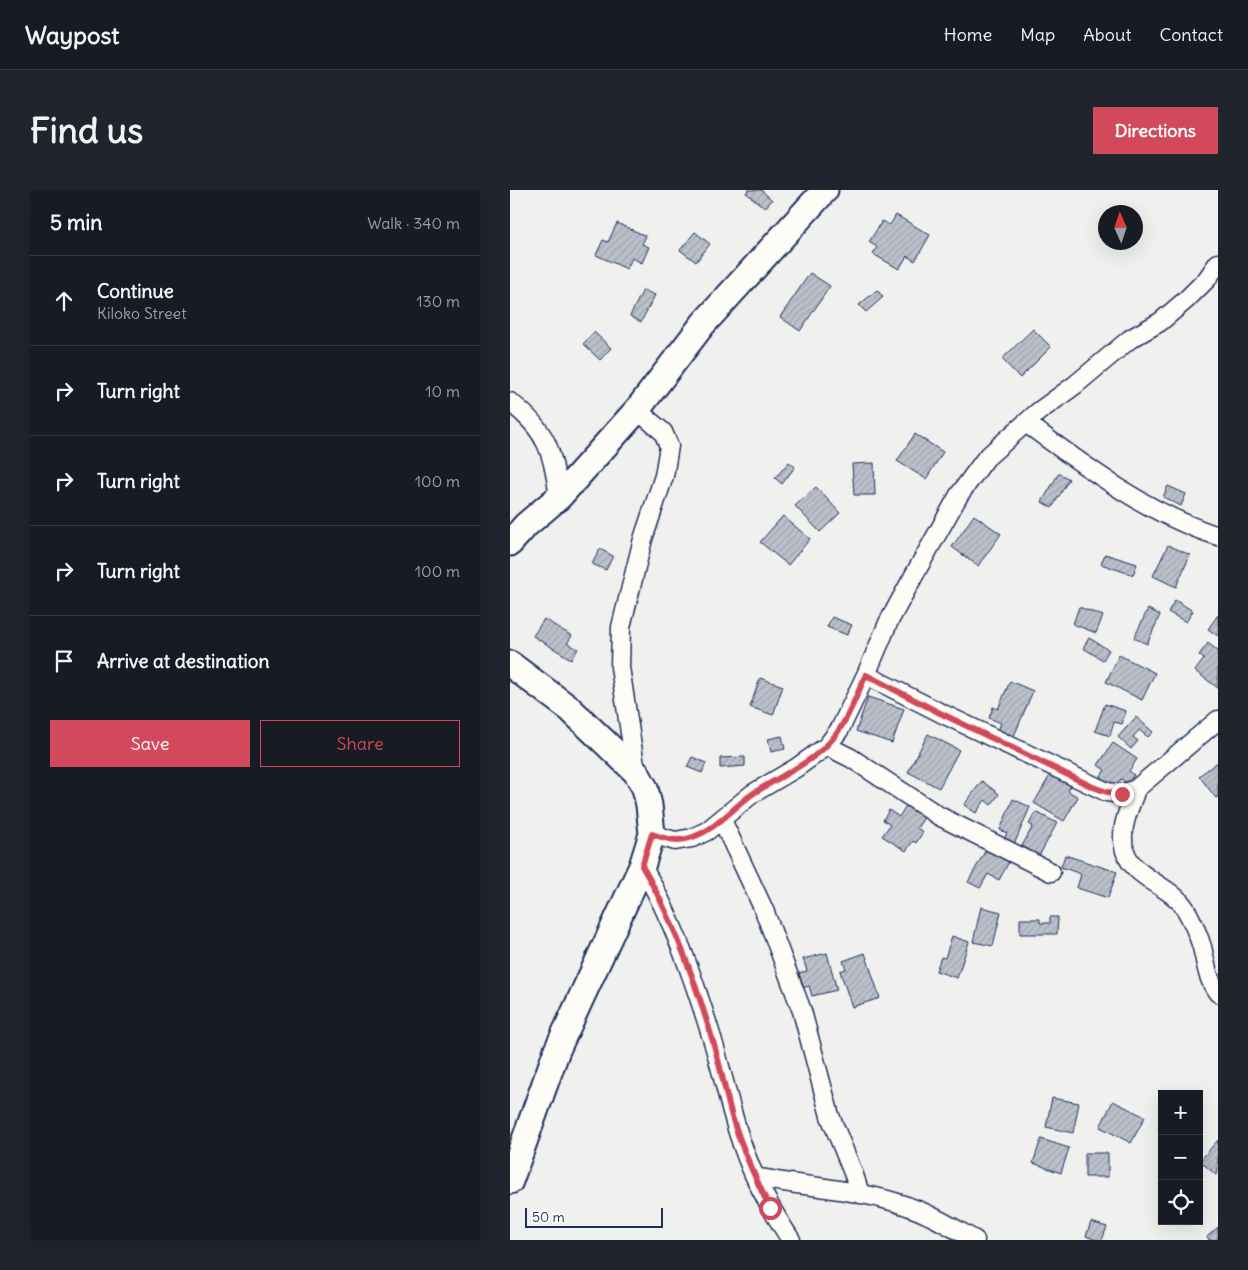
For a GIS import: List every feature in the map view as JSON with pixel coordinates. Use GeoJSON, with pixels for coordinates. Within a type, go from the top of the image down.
{"type":"FeatureCollection","features":[{"type":"Feature","properties":{"kind":"main road"},"geometry":{"type":"LineString","coordinates":[[510,543],[526,525],[559,497],[637,410],[703,324],[825,190]]}},
{"type":"Feature","properties":{"kind":"main road"},"geometry":{"type":"LineString","coordinates":[[510,664],[570,708],[636,772],[645,788],[652,834],[642,866],[557,1050],[510,1181]]}},
{"type":"Feature","properties":{"kind":"street"},"geometry":{"type":"LineString","coordinates":[[652,834],[675,841],[692,838],[707,831],[752,794],[796,768],[827,746],[840,729],[888,623],[959,495],[986,458],[1130,339],[1160,322],[1207,279],[1218,263]]}},
{"type":"Feature","properties":{"kind":"street"},"geometry":{"type":"LineString","coordinates":[[510,402],[531,419],[545,441],[554,465],[559,497]]}},
{"type":"Feature","properties":{"kind":"street"},"geometry":{"type":"LineString","coordinates":[[636,772],[620,667],[621,627],[643,539],[664,476],[669,446],[663,432],[637,410]]}},
{"type":"Feature","properties":{"kind":"street"},"geometry":{"type":"LineString","coordinates":[[1026,423],[1100,478],[1146,505],[1194,529],[1218,536]]}},
{"type":"Feature","properties":{"kind":"street"},"geometry":{"type":"LineString","coordinates":[[866,675],[1093,787],[1107,792],[1122,794],[1136,789],[1218,720]]}},
{"type":"Feature","properties":{"kind":"street"},"geometry":{"type":"LineString","coordinates":[[827,746],[851,758],[939,816],[1051,872]]}},
{"type":"Feature","properties":{"kind":"street"},"geometry":{"type":"LineString","coordinates":[[1136,789],[1124,825],[1124,851],[1142,874],[1170,892],[1184,907],[1202,946],[1208,974],[1218,993]]}},
{"type":"Feature","properties":{"kind":"street"},"geometry":{"type":"LineString","coordinates":[[722,820],[764,910],[802,1011],[830,1116],[860,1194]]}},
{"type":"Feature","properties":{"kind":"street"},"geometry":{"type":"LineString","coordinates":[[642,866],[660,895],[688,966],[711,1036],[733,1120],[755,1177],[770,1208],[791,1240]]}},
{"type":"Feature","properties":{"kind":"street"},"geometry":{"type":"LineString","coordinates":[[755,1177],[782,1183],[835,1189],[889,1201],[920,1211],[975,1240]]}},
{"type":"Feature","properties":{"kind":"building"},"geometry":{"type":"Polygon","coordinates":[[[748,190],[761,190],[772,200],[765,208],[746,193],[748,190]]]}},
{"type":"Feature","properties":{"kind":"building"},"geometry":{"type":"Polygon","coordinates":[[[896,215],[930,235],[915,261],[907,256],[899,269],[873,254],[877,247],[869,242],[882,221],[890,225],[896,215]]]}},
{"type":"Feature","properties":{"kind":"building"},"geometry":{"type":"Polygon","coordinates":[[[617,223],[646,236],[642,244],[649,247],[642,263],[632,258],[627,269],[596,255],[603,240],[608,242],[617,223]]]}},
{"type":"Feature","properties":{"kind":"building"},"geometry":{"type":"Polygon","coordinates":[[[695,232],[710,244],[696,262],[680,250],[695,232]]]}},
{"type":"Feature","properties":{"kind":"building"},"geometry":{"type":"Polygon","coordinates":[[[810,273],[830,286],[800,331],[780,317],[810,273]]]}},
{"type":"Feature","properties":{"kind":"building"},"geometry":{"type":"Polygon","coordinates":[[[643,290],[655,295],[641,322],[630,316],[643,290]]]}},
{"type":"Feature","properties":{"kind":"building"},"geometry":{"type":"Polygon","coordinates":[[[877,290],[883,297],[866,312],[859,305],[877,290]]]}},
{"type":"Feature","properties":{"kind":"building"},"geometry":{"type":"Polygon","coordinates":[[[1033,329],[1051,347],[1020,378],[1002,359],[1033,329]]]}},
{"type":"Feature","properties":{"kind":"building"},"geometry":{"type":"Polygon","coordinates":[[[594,332],[611,348],[600,360],[583,344],[594,332]]]}},
{"type":"Feature","properties":{"kind":"building"},"geometry":{"type":"Polygon","coordinates":[[[915,434],[943,452],[926,479],[897,461],[915,434]]]}},
{"type":"Feature","properties":{"kind":"building"},"geometry":{"type":"Polygon","coordinates":[[[789,462],[795,467],[782,484],[775,478],[789,462]]]}},
{"type":"Feature","properties":{"kind":"building"},"geometry":{"type":"Polygon","coordinates":[[[874,463],[875,495],[854,495],[852,464],[874,463]]]}},
{"type":"Feature","properties":{"kind":"building"},"geometry":{"type":"Polygon","coordinates":[[[1059,473],[1069,479],[1052,508],[1042,502],[1059,473]]]}},
{"type":"Feature","properties":{"kind":"building"},"geometry":{"type":"Polygon","coordinates":[[[1168,486],[1186,494],[1181,506],[1163,497],[1168,486]]]}},
{"type":"Feature","properties":{"kind":"building"},"geometry":{"type":"Polygon","coordinates":[[[816,487],[840,513],[820,532],[795,506],[816,487]]]}},
{"type":"Feature","properties":{"kind":"building"},"geometry":{"type":"Polygon","coordinates":[[[974,515],[1001,534],[978,566],[952,547],[974,515]]]}},
{"type":"Feature","properties":{"kind":"building"},"geometry":{"type":"Polygon","coordinates":[[[783,516],[810,539],[788,565],[760,542],[783,516]]]}},
{"type":"Feature","properties":{"kind":"building"},"geometry":{"type":"Polygon","coordinates":[[[1168,545],[1190,555],[1176,587],[1153,576],[1168,545]]]}},
{"type":"Feature","properties":{"kind":"building"},"geometry":{"type":"Polygon","coordinates":[[[600,549],[613,556],[606,570],[592,564],[600,549]]]}},
{"type":"Feature","properties":{"kind":"building"},"geometry":{"type":"Polygon","coordinates":[[[1105,554],[1137,564],[1133,575],[1101,564],[1105,554]]]}},
{"type":"Feature","properties":{"kind":"building"},"geometry":{"type":"Polygon","coordinates":[[[1175,600],[1193,611],[1186,622],[1168,612],[1175,600]]]}},
{"type":"Feature","properties":{"kind":"building"},"geometry":{"type":"Polygon","coordinates":[[[1079,607],[1103,616],[1096,633],[1073,624],[1079,607]]]}},
{"type":"Feature","properties":{"kind":"building"},"geometry":{"type":"Polygon","coordinates":[[[1148,609],[1160,615],[1147,644],[1134,638],[1148,609]]]}},
{"type":"Feature","properties":{"kind":"building"},"geometry":{"type":"Polygon","coordinates":[[[1218,615],[1218,636],[1208,629],[1218,615]]]}},
{"type":"Feature","properties":{"kind":"building"},"geometry":{"type":"Polygon","coordinates":[[[832,617],[852,625],[847,635],[827,627],[832,617]]]}},
{"type":"Feature","properties":{"kind":"building"},"geometry":{"type":"Polygon","coordinates":[[[544,619],[572,636],[567,643],[578,649],[571,659],[533,636],[544,619]]]}},
{"type":"Feature","properties":{"kind":"building"},"geometry":{"type":"Polygon","coordinates":[[[1089,638],[1109,650],[1103,660],[1083,648],[1089,638]]]}},
{"type":"Feature","properties":{"kind":"building"},"geometry":{"type":"Polygon","coordinates":[[[1208,643],[1218,651],[1218,688],[1195,671],[1204,659],[1199,655],[1208,643]]]}},
{"type":"Feature","properties":{"kind":"building"},"geometry":{"type":"Polygon","coordinates":[[[1119,655],[1155,673],[1142,700],[1106,682],[1119,655]]]}},
{"type":"Feature","properties":{"kind":"building"},"geometry":{"type":"Polygon","coordinates":[[[760,678],[783,686],[773,715],[750,707],[760,678]]]}},
{"type":"Feature","properties":{"kind":"building"},"geometry":{"type":"Polygon","coordinates":[[[1010,681],[1033,691],[1014,736],[998,730],[1001,723],[989,718],[993,707],[998,709],[1010,681]]]}},
{"type":"Feature","properties":{"kind":"building"},"geometry":{"type":"Polygon","coordinates":[[[868,697],[904,709],[892,743],[856,731],[868,697]]]}},
{"type":"Feature","properties":{"kind":"building"},"geometry":{"type":"Polygon","coordinates":[[[1105,704],[1126,711],[1122,724],[1114,722],[1110,736],[1095,731],[1105,704]]]}},
{"type":"Feature","properties":{"kind":"building"},"geometry":{"type":"Polygon","coordinates":[[[1136,717],[1153,732],[1148,737],[1139,730],[1133,737],[1138,741],[1131,749],[1118,737],[1136,717]]]}},
{"type":"Feature","properties":{"kind":"building"},"geometry":{"type":"Polygon","coordinates":[[[928,734],[959,750],[939,788],[908,772],[928,734]]]}},
{"type":"Feature","properties":{"kind":"building"},"geometry":{"type":"Polygon","coordinates":[[[782,736],[785,749],[771,752],[768,739],[782,736]]]}},
{"type":"Feature","properties":{"kind":"building"},"geometry":{"type":"Polygon","coordinates":[[[1113,743],[1137,759],[1129,771],[1134,775],[1128,784],[1121,779],[1115,787],[1100,777],[1105,770],[1098,765],[1113,743]]]}},
{"type":"Feature","properties":{"kind":"building"},"geometry":{"type":"Polygon","coordinates":[[[692,757],[706,763],[702,773],[687,767],[692,757]]]}},
{"type":"Feature","properties":{"kind":"building"},"geometry":{"type":"Polygon","coordinates":[[[745,757],[745,766],[720,768],[720,758],[745,757]]]}},
{"type":"Feature","properties":{"kind":"building"},"geometry":{"type":"Polygon","coordinates":[[[1218,762],[1218,797],[1216,798],[1199,776],[1218,762]]]}},
{"type":"Feature","properties":{"kind":"building"},"geometry":{"type":"Polygon","coordinates":[[[1052,772],[1072,784],[1068,791],[1078,797],[1064,821],[1034,803],[1052,772]]]}},
{"type":"Feature","properties":{"kind":"building"},"geometry":{"type":"Polygon","coordinates":[[[982,781],[999,794],[991,805],[985,800],[976,813],[964,805],[982,781]]]}},
{"type":"Feature","properties":{"kind":"building"},"geometry":{"type":"Polygon","coordinates":[[[1013,799],[1030,807],[1013,847],[1003,842],[1007,833],[1000,830],[1013,799]]]}},
{"type":"Feature","properties":{"kind":"building"},"geometry":{"type":"Polygon","coordinates":[[[907,804],[925,816],[917,828],[923,832],[916,843],[913,841],[906,851],[882,836],[890,825],[883,820],[889,810],[899,817],[907,804]]]}},
{"type":"Feature","properties":{"kind":"building"},"geometry":{"type":"Polygon","coordinates":[[[1036,812],[1057,823],[1039,856],[1022,846],[1033,826],[1029,824],[1036,812]]]}},
{"type":"Feature","properties":{"kind":"building"},"geometry":{"type":"Polygon","coordinates":[[[987,848],[1010,860],[999,880],[988,874],[980,888],[968,882],[987,848]]]}},
{"type":"Feature","properties":{"kind":"building"},"geometry":{"type":"Polygon","coordinates":[[[1065,855],[1117,872],[1108,898],[1077,888],[1081,874],[1061,867],[1065,855]]]}},
{"type":"Feature","properties":{"kind":"building"},"geometry":{"type":"Polygon","coordinates":[[[981,907],[1001,912],[993,946],[973,942],[981,907]]]}},
{"type":"Feature","properties":{"kind":"building"},"geometry":{"type":"Polygon","coordinates":[[[1050,917],[1058,917],[1057,934],[1020,934],[1020,919],[1040,919],[1040,923],[1050,923],[1050,917]]]}},
{"type":"Feature","properties":{"kind":"building"},"geometry":{"type":"Polygon","coordinates":[[[952,936],[969,942],[957,978],[936,971],[941,957],[945,958],[952,936]]]}},
{"type":"Feature","properties":{"kind":"building"},"geometry":{"type":"Polygon","coordinates":[[[827,953],[837,990],[812,996],[809,986],[803,988],[799,973],[807,971],[803,959],[827,953]]]}},
{"type":"Feature","properties":{"kind":"building"},"geometry":{"type":"Polygon","coordinates":[[[865,953],[880,998],[852,1007],[840,971],[846,969],[843,961],[865,953]]]}},
{"type":"Feature","properties":{"kind":"building"},"geometry":{"type":"Polygon","coordinates":[[[1052,1098],[1079,1103],[1073,1133],[1046,1127],[1052,1098]]]}},
{"type":"Feature","properties":{"kind":"building"},"geometry":{"type":"Polygon","coordinates":[[[1113,1101],[1145,1117],[1131,1143],[1100,1127],[1113,1101]]]}},
{"type":"Feature","properties":{"kind":"building"},"geometry":{"type":"Polygon","coordinates":[[[1041,1139],[1069,1148],[1061,1173],[1033,1163],[1041,1139]]]}},
{"type":"Feature","properties":{"kind":"building"},"geometry":{"type":"Polygon","coordinates":[[[1218,1140],[1218,1172],[1216,1175],[1203,1164],[1203,1158],[1218,1140]]]}},
{"type":"Feature","properties":{"kind":"building"},"geometry":{"type":"Polygon","coordinates":[[[1085,1153],[1108,1153],[1108,1177],[1085,1177],[1085,1153]]]}},
{"type":"Feature","properties":{"kind":"building"},"geometry":{"type":"Polygon","coordinates":[[[1091,1222],[1107,1227],[1102,1240],[1086,1236],[1091,1222]]]}},
{"type":"Feature","properties":{"kind":"building"},"geometry":{"type":"Polygon","coordinates":[[[1218,1227],[1218,1240],[1209,1240],[1207,1237],[1218,1227]]]}},
{"type":"Feature","properties":{"kind":"route"},"geometry":{"type":"LineString","coordinates":[[770,1208],[744,1152],[733,1120],[711,1036],[688,966],[660,895],[642,866],[652,834],[675,841],[692,838],[707,831],[752,794],[796,768],[827,746],[840,729],[866,675],[1093,787],[1107,792],[1122,794]]}}]}
